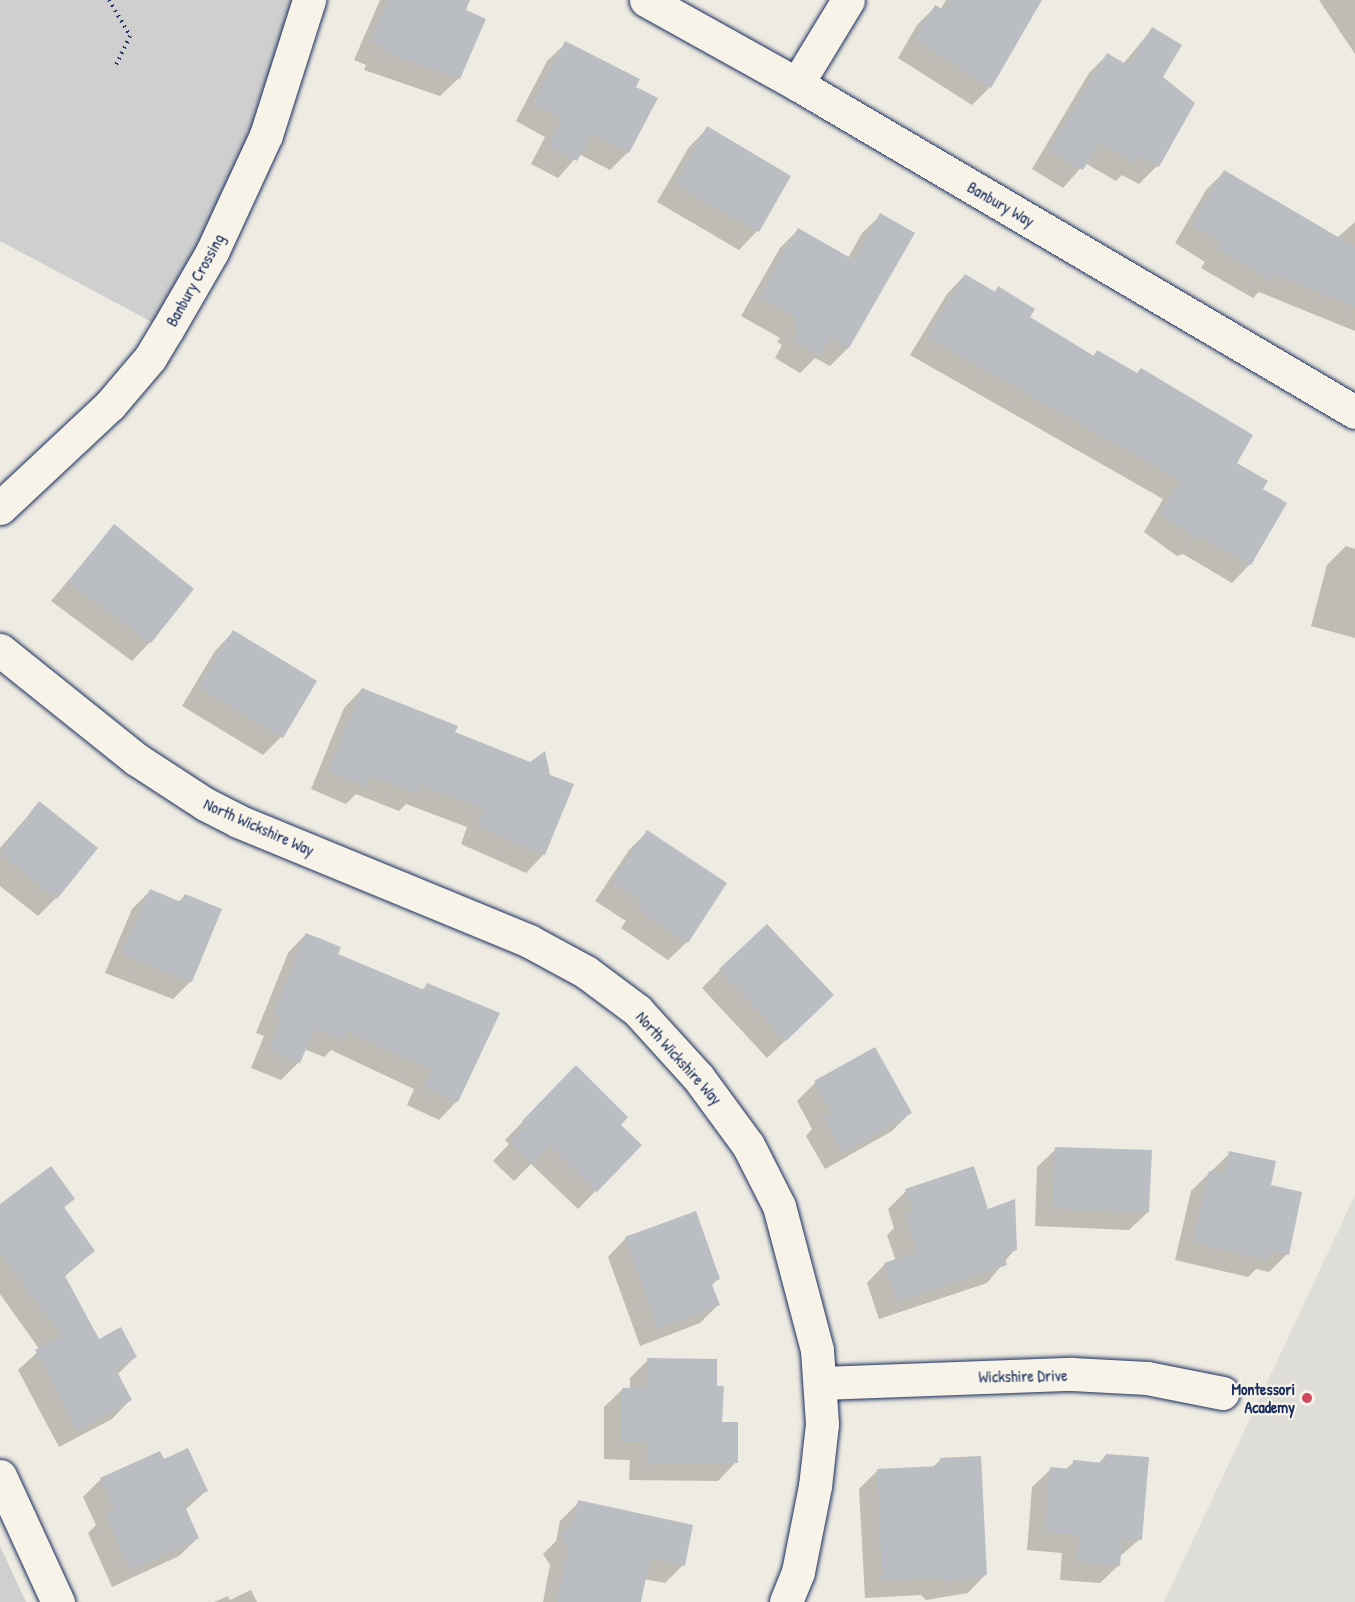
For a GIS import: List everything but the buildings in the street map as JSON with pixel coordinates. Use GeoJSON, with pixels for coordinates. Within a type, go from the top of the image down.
{"type":"FeatureCollection","features":[{"type":"Feature","properties":{"kind":"street","name":"Banbury Crossing"},"geometry":{"type":"LineString","coordinates":[[0,508],[110,405],[150,358],[212,252],[266,135],[309,0]]}},
{"type":"Feature","properties":{"kind":"street","name":"Banbury Way"},"geometry":{"type":"LineString","coordinates":[[646,0],[797,84],[1355,412]]}},
{"type":"Feature","properties":{"kind":"street"},"geometry":{"type":"LineString","coordinates":[[797,84],[848,0]]}},
{"type":"Feature","properties":{"kind":"street","name":"North Wickshire Way"},"geometry":{"type":"LineString","coordinates":[[0,651],[136,759],[205,804],[238,821],[529,940],[586,972],[637,1010],[728,1115],[779,1206],[804,1290],[821,1383],[822,1424],[815,1486],[798,1572],[786,1602]]}},
{"type":"Feature","properties":{"kind":"street","name":"Wickshire Drive"},"geometry":{"type":"LineString","coordinates":[[821,1383],[1072,1374],[1147,1378],[1223,1393]]}},
{"type":"Feature","properties":{"kind":"street"},"geometry":{"type":"LineString","coordinates":[[0,1476],[58,1602]]}},
{"type":"Feature","properties":{"kind":"path"},"geometry":{"type":"LineString","coordinates":[[109,0],[130,36],[116,65]]}},
{"type":"Feature","properties":{"kind":"shaded area"},"geometry":{"type":"Polygon","coordinates":[[[0,0],[309,0],[167,330],[0,241],[0,0]]]}},
{"type":"Feature","properties":{"kind":"shaded area","name":"Montessori Academy"},"geometry":{"type":"Polygon","coordinates":[[[1355,1195],[1355,1602],[1164,1602],[1355,1195]]]}},
{"type":"Feature","properties":{"kind":"shaded area"},"geometry":{"type":"Polygon","coordinates":[[[0,1546],[26,1602],[0,1602],[0,1546]]]}},
{"type":"Feature","properties":{"kind":"place","name":"Montessori Academy"},"geometry":{"type":"Point","coordinates":[1307,1398]}}]}
